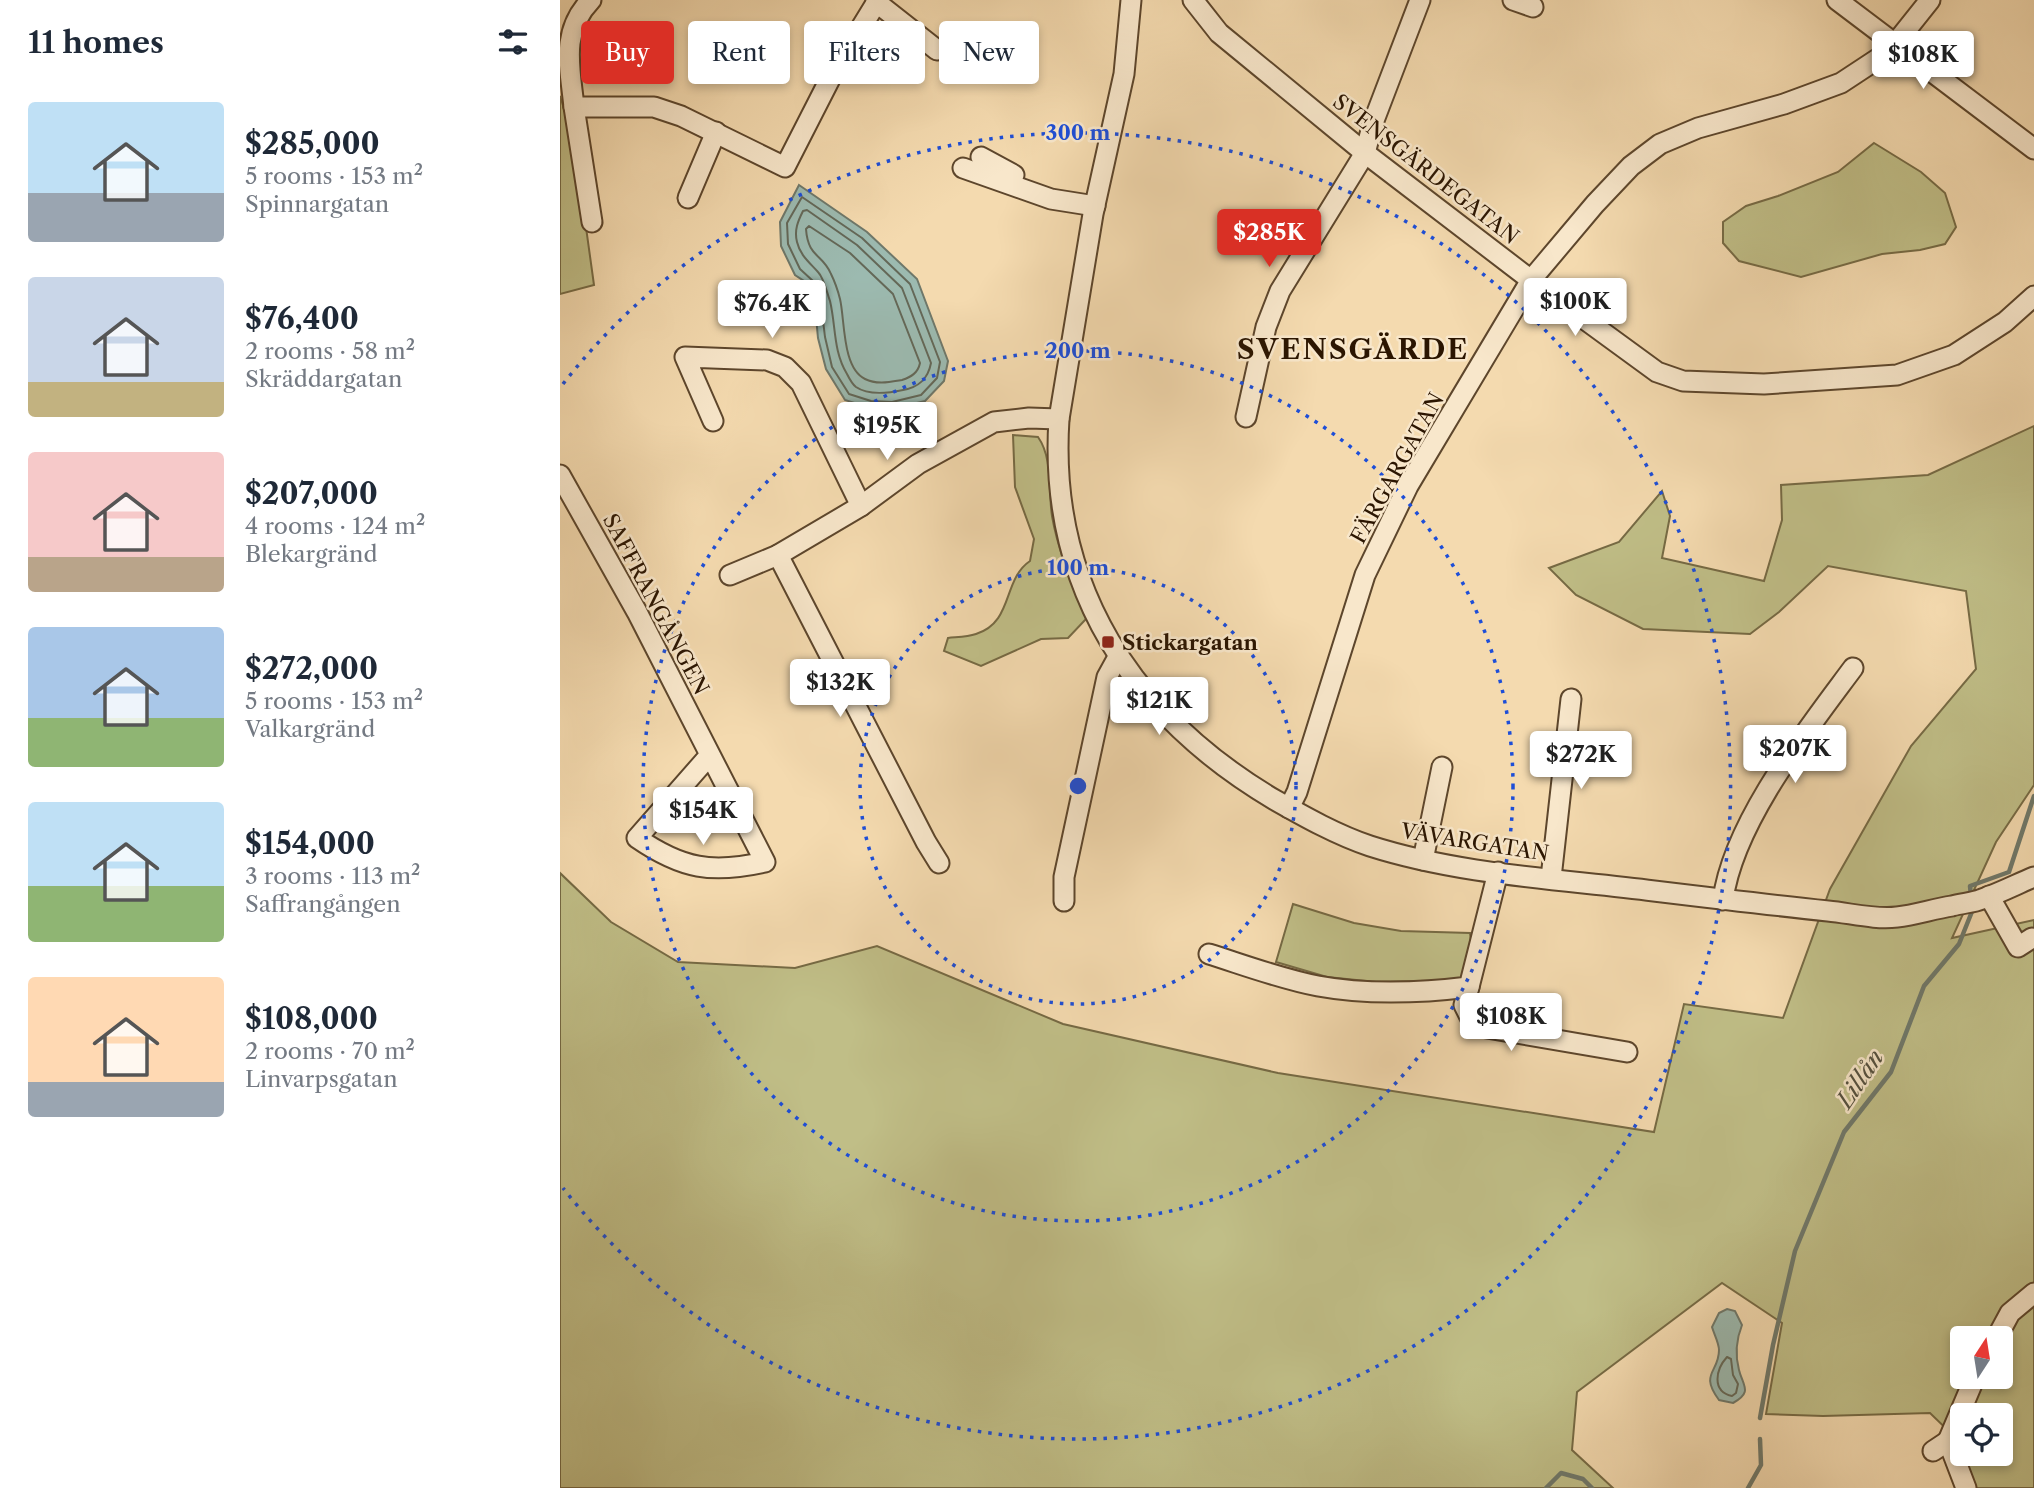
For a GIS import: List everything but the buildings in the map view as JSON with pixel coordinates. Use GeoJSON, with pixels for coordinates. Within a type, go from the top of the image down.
{"type":"FeatureCollection","features":[{"type":"Feature","properties":{"kind":"street"},"geometry":{"type":"LineString","coordinates":[[591,0],[572,25],[569,61],[592,222]]}},
{"type":"Feature","properties":{"kind":"street","name":"VÄVARGATAN"},"geometry":{"type":"LineString","coordinates":[[1131,0],[1124,74],[1096,200],[1059,419],[1057,446],[1065,522],[1079,576],[1108,642],[1150,700],[1194,743],[1238,778],[1327,829],[1368,845],[1423,860],[1723,900],[1894,918],[1985,898],[2034,877]]}},
{"type":"Feature","properties":{"kind":"street","name":"SVENSGÄRDEGATAN"},"geometry":{"type":"LineString","coordinates":[[1193,0],[1219,33],[1365,153],[1657,372],[1682,381],[1834,381],[1897,375],[1954,355],[2005,322],[2034,296]]}},
{"type":"Feature","properties":{"kind":"street"},"geometry":{"type":"LineString","coordinates":[[1246,417],[1266,327],[1280,291],[1365,153],[1373,122],[1420,0]]}},
{"type":"Feature","properties":{"kind":"street"},"geometry":{"type":"LineString","coordinates":[[1513,0],[1532,7]]}},
{"type":"Feature","properties":{"kind":"street"},"geometry":{"type":"LineString","coordinates":[[1837,0],[2034,149]]}},
{"type":"Feature","properties":{"kind":"street","name":"FÄRGARGATAN"},"geometry":{"type":"LineString","coordinates":[[1289,808],[1297,792],[1365,575],[1408,486],[1531,280],[1631,166],[1660,144],[1698,128],[1784,104],[1841,83],[1882,57],[1930,0]]}},
{"type":"Feature","properties":{"kind":"street"},"geometry":{"type":"LineString","coordinates":[[574,107],[653,107],[681,116],[785,167],[832,75],[877,1],[937,50]]}},
{"type":"Feature","properties":{"kind":"street"},"geometry":{"type":"LineString","coordinates":[[688,198],[716,132]]}},
{"type":"Feature","properties":{"kind":"street"},"geometry":{"type":"LineString","coordinates":[[981,157],[1002,170],[1035,183],[1096,200]]}},
{"type":"Feature","properties":{"kind":"street"},"geometry":{"type":"LineString","coordinates":[[962,168],[1051,199],[1096,200]]}},
{"type":"Feature","properties":{"kind":"street"},"geometry":{"type":"LineString","coordinates":[[713,421],[685,356],[767,360],[785,367],[801,383],[861,506]]}},
{"type":"Feature","properties":{"kind":"street"},"geometry":{"type":"LineString","coordinates":[[730,575],[778,555],[861,506],[918,464],[994,422],[1029,418],[1059,419]]}},
{"type":"Feature","properties":{"kind":"street","name":"SAFFRANGÅNGEN"},"geometry":{"type":"LineString","coordinates":[[560,475],[637,612],[765,862],[714,870],[687,864],[658,853],[638,838],[709,756]]}},
{"type":"Feature","properties":{"kind":"street"},"geometry":{"type":"LineString","coordinates":[[778,555],[939,863]]}},
{"type":"Feature","properties":{"kind":"street"},"geometry":{"type":"LineString","coordinates":[[1064,901],[1065,877],[1107,677],[1118,657]]}},
{"type":"Feature","properties":{"kind":"street"},"geometry":{"type":"LineString","coordinates":[[1723,900],[1739,846],[1768,789],[1853,668]]}},
{"type":"Feature","properties":{"kind":"street"},"geometry":{"type":"LineString","coordinates":[[1551,878],[1571,699]]}},
{"type":"Feature","properties":{"kind":"street"},"geometry":{"type":"LineString","coordinates":[[1423,860],[1442,766]]}},
{"type":"Feature","properties":{"kind":"street"},"geometry":{"type":"LineString","coordinates":[[1499,872],[1464,1005],[1471,1019],[1481,1027],[1627,1052]]}},
{"type":"Feature","properties":{"kind":"street"},"geometry":{"type":"LineString","coordinates":[[1985,898],[2018,947],[2032,939]]}},
{"type":"Feature","properties":{"kind":"street"},"geometry":{"type":"LineString","coordinates":[[1209,954],[1314,985],[1342,989],[1431,992],[1469,987]]}},
{"type":"Feature","properties":{"kind":"street"},"geometry":{"type":"LineString","coordinates":[[2003,1326],[2010,1313],[2034,1293]]}},
{"type":"Feature","properties":{"kind":"street"},"geometry":{"type":"LineString","coordinates":[[1966,1488],[1941,1446],[1969,1390]]}},
{"type":"Feature","properties":{"kind":"shaded area"},"geometry":{"type":"Polygon","coordinates":[[[560,96],[574,141],[594,285],[560,294],[560,96]]]}},
{"type":"Feature","properties":{"kind":"shaded area"},"geometry":{"type":"Polygon","coordinates":[[[1874,143],[1921,172],[1945,193],[1956,227],[1945,244],[1882,254],[1801,277],[1739,261],[1723,243],[1723,222],[1746,206],[1838,172],[1874,143]]]}},
{"type":"Feature","properties":{"kind":"shaded area"},"geometry":{"type":"Polygon","coordinates":[[[2034,426],[2034,785],[1996,842],[1952,938],[2034,920],[2034,1488],[1976,1488],[1968,1466],[2013,1466],[2013,1403],[1950,1403],[1950,1432],[1930,1413],[1823,1416],[1766,1414],[1782,1323],[1722,1283],[1577,1392],[1572,1450],[1613,1488],[560,1488],[560,873],[611,922],[678,962],[795,968],[877,946],[1063,1024],[1278,1073],[1654,1132],[1684,1004],[1783,1018],[1830,889],[1911,746],[1976,669],[1966,591],[1828,566],[1779,612],[1750,634],[1643,629],[1576,595],[1549,568],[1619,542],[1662,491],[1670,516],[1662,558],[1764,581],[1782,520],[1781,485],[1928,475],[2034,426]]]}},
{"type":"Feature","properties":{"kind":"shaded area"},"geometry":{"type":"Polygon","coordinates":[[[1013,435],[1038,437],[1043,445],[1058,542],[1086,619],[1068,638],[1041,639],[981,666],[944,651],[948,638],[976,634],[997,620],[1015,579],[1030,561],[1034,539],[1015,487],[1013,435]]]}},
{"type":"Feature","properties":{"kind":"shaded area"},"geometry":{"type":"Polygon","coordinates":[[[1293,904],[1354,923],[1401,931],[1470,933],[1472,950],[1463,980],[1376,982],[1327,977],[1276,962],[1293,904]]]}},
{"type":"Feature","properties":{"kind":"water"},"geometry":{"type":"Polygon","coordinates":[[[799,185],[867,232],[917,279],[948,361],[944,381],[925,401],[892,409],[870,408],[845,400],[826,369],[818,338],[815,306],[807,283],[795,275],[781,246],[780,222],[799,185]]]}},
{"type":"Feature","properties":{"kind":"water"},"geometry":{"type":"Polygon","coordinates":[[[1727,1309],[1735,1311],[1742,1325],[1737,1353],[1745,1392],[1733,1403],[1719,1400],[1713,1391],[1710,1378],[1719,1350],[1712,1327],[1719,1313],[1727,1309]]]}},
{"type":"Feature","properties":{"kind":"waterway","name":"Lillån"},"geometry":{"type":"LineString","coordinates":[[1971,897],[1970,886],[2009,872],[2034,796]]}},
{"type":"Feature","properties":{"kind":"waterway","name":"Lillån"},"geometry":{"type":"LineString","coordinates":[[1760,1418],[1773,1345],[1795,1251],[1844,1132],[1891,1072],[1924,986],[1959,944],[1973,909]]}},
{"type":"Feature","properties":{"kind":"waterway","name":"Lillån"},"geometry":{"type":"LineString","coordinates":[[1748,1488],[1761,1465],[1760,1439]]}},
{"type":"Feature","properties":{"kind":"waterway","name":"Lillån"},"geometry":{"type":"LineString","coordinates":[[1546,1488],[1561,1473],[1583,1479],[1592,1488]]}},
{"type":"Feature","properties":{"kind":"place","name":"Stickargatan"},"geometry":{"type":"Point","coordinates":[1108,642]}},
{"type":"Feature","properties":{"kind":"district","name":"SVENSGÄRDE"},"geometry":{"type":"Point","coordinates":[1353,349]}}]}
